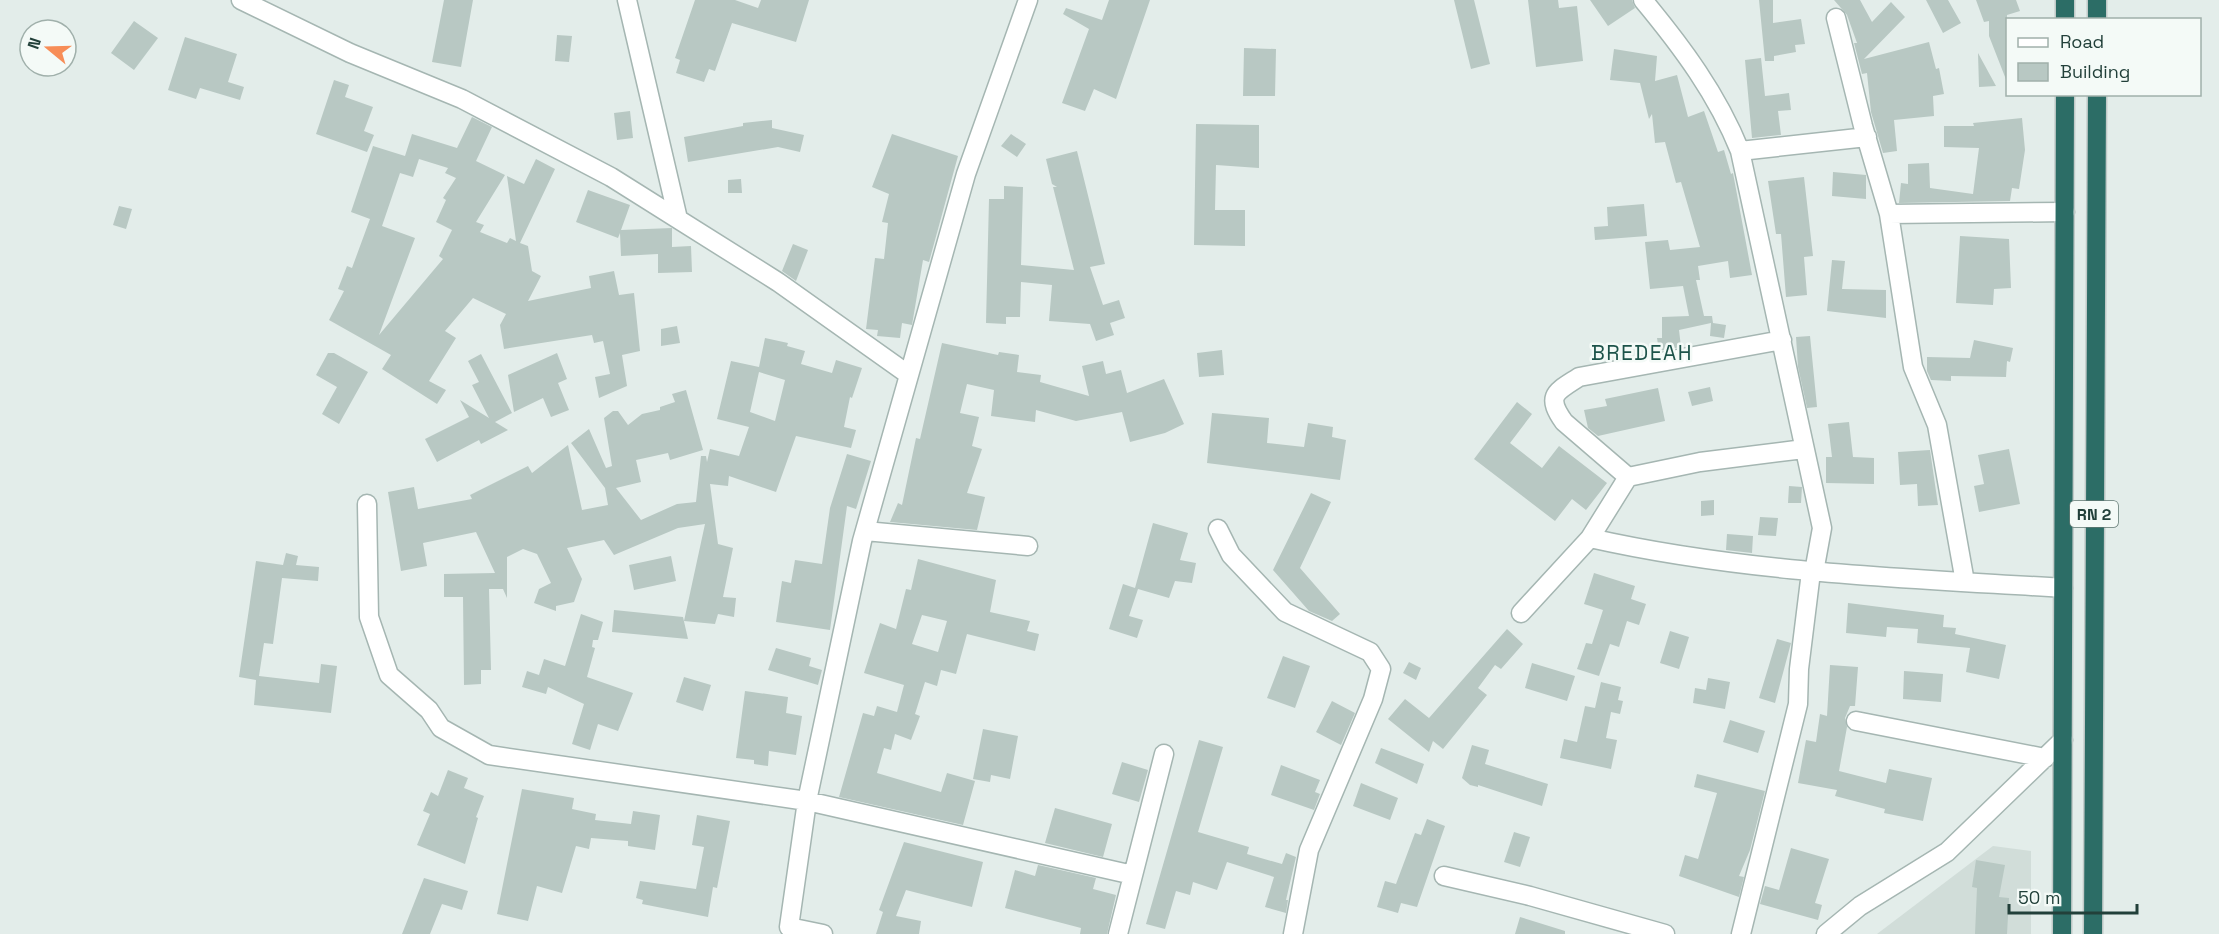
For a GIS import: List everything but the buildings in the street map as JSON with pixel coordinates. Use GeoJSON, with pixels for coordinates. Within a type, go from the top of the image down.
{"type":"FeatureCollection","features":[{"type":"Feature","properties":{"kind":"highway"},"geometry":{"type":"LineString","coordinates":[[2065,0],[2065,18]]}},
{"type":"Feature","properties":{"kind":"highway"},"geometry":{"type":"LineString","coordinates":[[2097,0],[2097,18]]}},
{"type":"Feature","properties":{"kind":"highway","name":"RN 2"},"geometry":{"type":"LineString","coordinates":[[2062,934],[2065,96]]}},
{"type":"Feature","properties":{"kind":"highway","name":"RN 2"},"geometry":{"type":"LineString","coordinates":[[2094,934],[2097,96]]}},
{"type":"Feature","properties":{"kind":"street"},"geometry":{"type":"LineString","coordinates":[[241,0],[351,53],[481,109],[611,177],[778,282],[909,375]]}},
{"type":"Feature","properties":{"kind":"street"},"geometry":{"type":"LineString","coordinates":[[627,0],[678,219]]}},
{"type":"Feature","properties":{"kind":"street"},"geometry":{"type":"LineString","coordinates":[[823,934],[789,927],[807,801],[865,531],[966,174],[1028,0]]}},
{"type":"Feature","properties":{"kind":"street"},"geometry":{"type":"LineString","coordinates":[[1643,0],[1706,83],[1728,121],[1740,151],[1754,227],[1782,340],[1822,528],[1812,572],[1799,669],[1798,704],[1741,934]]}},
{"type":"Feature","properties":{"kind":"street"},"geometry":{"type":"LineString","coordinates":[[1836,18],[1889,214],[1913,367],[1937,425],[1965,582]]}},
{"type":"Feature","properties":{"kind":"street"},"geometry":{"type":"LineString","coordinates":[[1740,151],[1867,137]]}},
{"type":"Feature","properties":{"kind":"street"},"geometry":{"type":"LineString","coordinates":[[1889,214],[2065,212]]}},
{"type":"Feature","properties":{"kind":"street"},"geometry":{"type":"LineString","coordinates":[[1628,477],[1564,422],[1553,398],[1555,392],[1579,377],[1782,340]]}},
{"type":"Feature","properties":{"kind":"street"},"geometry":{"type":"LineString","coordinates":[[1521,613],[1590,538],[1628,477],[1700,462],[1804,449]]}},
{"type":"Feature","properties":{"kind":"street"},"geometry":{"type":"LineString","coordinates":[[367,504],[369,617],[389,675],[429,710],[441,728],[489,754],[807,801],[1133,875]]}},
{"type":"Feature","properties":{"kind":"street"},"geometry":{"type":"LineString","coordinates":[[1218,529],[1231,555],[1286,612],[1370,652],[1381,669],[1372,699],[1309,850],[1293,934]]}},
{"type":"Feature","properties":{"kind":"street"},"geometry":{"type":"LineString","coordinates":[[865,531],[1028,546]]}},
{"type":"Feature","properties":{"kind":"street"},"geometry":{"type":"LineString","coordinates":[[1590,538],[1640,550],[1812,572],[2063,588]]}},
{"type":"Feature","properties":{"kind":"street"},"geometry":{"type":"LineString","coordinates":[[1856,721],[2045,758]]}},
{"type":"Feature","properties":{"kind":"street"},"geometry":{"type":"LineString","coordinates":[[1826,934],[1860,906],[1947,852],[2063,740]]}},
{"type":"Feature","properties":{"kind":"street"},"geometry":{"type":"LineString","coordinates":[[1118,934],[1164,754]]}},
{"type":"Feature","properties":{"kind":"street"},"geometry":{"type":"LineString","coordinates":[[1443,876],[1530,896],[1665,934]]}},
{"type":"Feature","properties":{"kind":"shaded area"},"geometry":{"type":"Polygon","coordinates":[[[1993,846],[2031,851],[2031,934],[1877,934],[1993,846]]]}},
{"type":"Feature","properties":{"kind":"district","name":"BREDEAH"},"geometry":{"type":"Point","coordinates":[1642,353]}}]}
